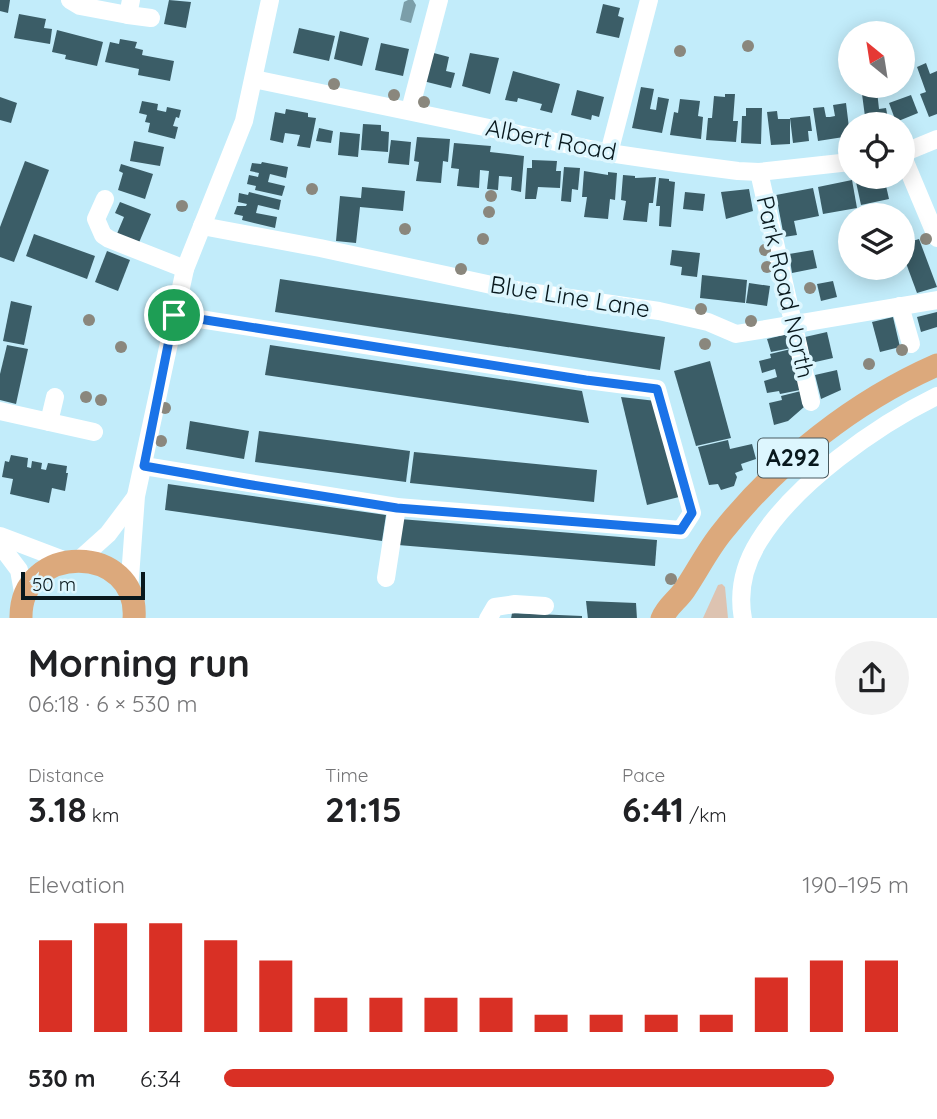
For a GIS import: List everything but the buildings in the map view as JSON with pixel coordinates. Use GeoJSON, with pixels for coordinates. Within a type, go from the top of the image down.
{"type":"FeatureCollection","features":[{"type":"Feature","properties":{"kind":"main road","name":"A292"},"geometry":{"type":"LineString","coordinates":[[663,618],[665,612],[685,590],[696,568],[724,530],[770,480],[796,456],[858,409],[937,365]]}},
{"type":"Feature","properties":{"kind":"main road"},"geometry":{"type":"LineString","coordinates":[[20,612],[38,577],[48,568],[72,560],[94,562],[108,568],[120,578],[135,610]]}},
{"type":"Feature","properties":{"kind":"main road","name":"A292"},"geometry":{"type":"LineString","coordinates":[[681,618],[685,590]]}},
{"type":"Feature","properties":{"kind":"street"},"geometry":{"type":"LineString","coordinates":[[70,0],[80,6],[130,7],[151,18]]}},
{"type":"Feature","properties":{"kind":"street"},"geometry":{"type":"LineString","coordinates":[[135,610],[136,496],[174,315],[185,269],[244,121],[270,0]]}},
{"type":"Feature","properties":{"kind":"street"},"geometry":{"type":"LineString","coordinates":[[410,110],[439,0]]}},
{"type":"Feature","properties":{"kind":"street"},"geometry":{"type":"LineString","coordinates":[[609,153],[649,0]]}},
{"type":"Feature","properties":{"kind":"street","name":"Albert Road"},"geometry":{"type":"LineString","coordinates":[[254,79],[609,153],[738,172],[838,163]]}},
{"type":"Feature","properties":{"kind":"street"},"geometry":{"type":"LineString","coordinates":[[915,149],[937,139]]}},
{"type":"Feature","properties":{"kind":"street","name":"Park Road North"},"geometry":{"type":"LineString","coordinates":[[759,172],[811,402]]}},
{"type":"Feature","properties":{"kind":"street"},"geometry":{"type":"LineString","coordinates":[[915,184],[937,238]]}},
{"type":"Feature","properties":{"kind":"street"},"geometry":{"type":"LineString","coordinates":[[106,199],[96,219],[103,235],[185,269]]}},
{"type":"Feature","properties":{"kind":"street","name":"Blue Line Lane"},"geometry":{"type":"LineString","coordinates":[[202,226],[515,290],[659,311],[709,322],[736,334],[937,300]]}},
{"type":"Feature","properties":{"kind":"street"},"geometry":{"type":"LineString","coordinates":[[900,306],[911,344]]}},
{"type":"Feature","properties":{"kind":"street"},"geometry":{"type":"LineString","coordinates":[[144,466],[397,508],[681,530],[692,513],[657,389],[174,315]]}},
{"type":"Feature","properties":{"kind":"street"},"geometry":{"type":"LineString","coordinates":[[743,618],[741,588],[748,562],[759,541],[781,514],[831,464],[883,427],[937,396]]}},
{"type":"Feature","properties":{"kind":"street"},"geometry":{"type":"LineString","coordinates":[[50,422],[55,397]]}},
{"type":"Feature","properties":{"kind":"street"},"geometry":{"type":"LineString","coordinates":[[0,411],[94,432]]}},
{"type":"Feature","properties":{"kind":"street"},"geometry":{"type":"LineString","coordinates":[[0,536],[72,560],[108,534],[136,496]]}},
{"type":"Feature","properties":{"kind":"street"},"geometry":{"type":"LineString","coordinates":[[386,578],[397,508]]}},
{"type":"Feature","properties":{"kind":"street"},"geometry":{"type":"LineString","coordinates":[[0,545],[19,570],[20,612]]}},
{"type":"Feature","properties":{"kind":"street"},"geometry":{"type":"LineString","coordinates":[[488,618],[495,607],[515,604],[545,606]]}},
{"type":"Feature","properties":{"kind":"shaded area"},"geometry":{"type":"Polygon","coordinates":[[[718,585],[725,587],[728,618],[703,618],[718,585]]]}},
{"type":"Feature","properties":{"kind":"water"},"geometry":{"type":"Polygon","coordinates":[[[413,0],[416,5],[411,23],[400,20],[404,2],[413,0]]]}},
{"type":"Feature","properties":{"kind":"route"},"geometry":{"type":"LineString","coordinates":[[174,315],[657,389],[692,513],[681,530],[397,508],[144,466],[174,315]]}}]}
